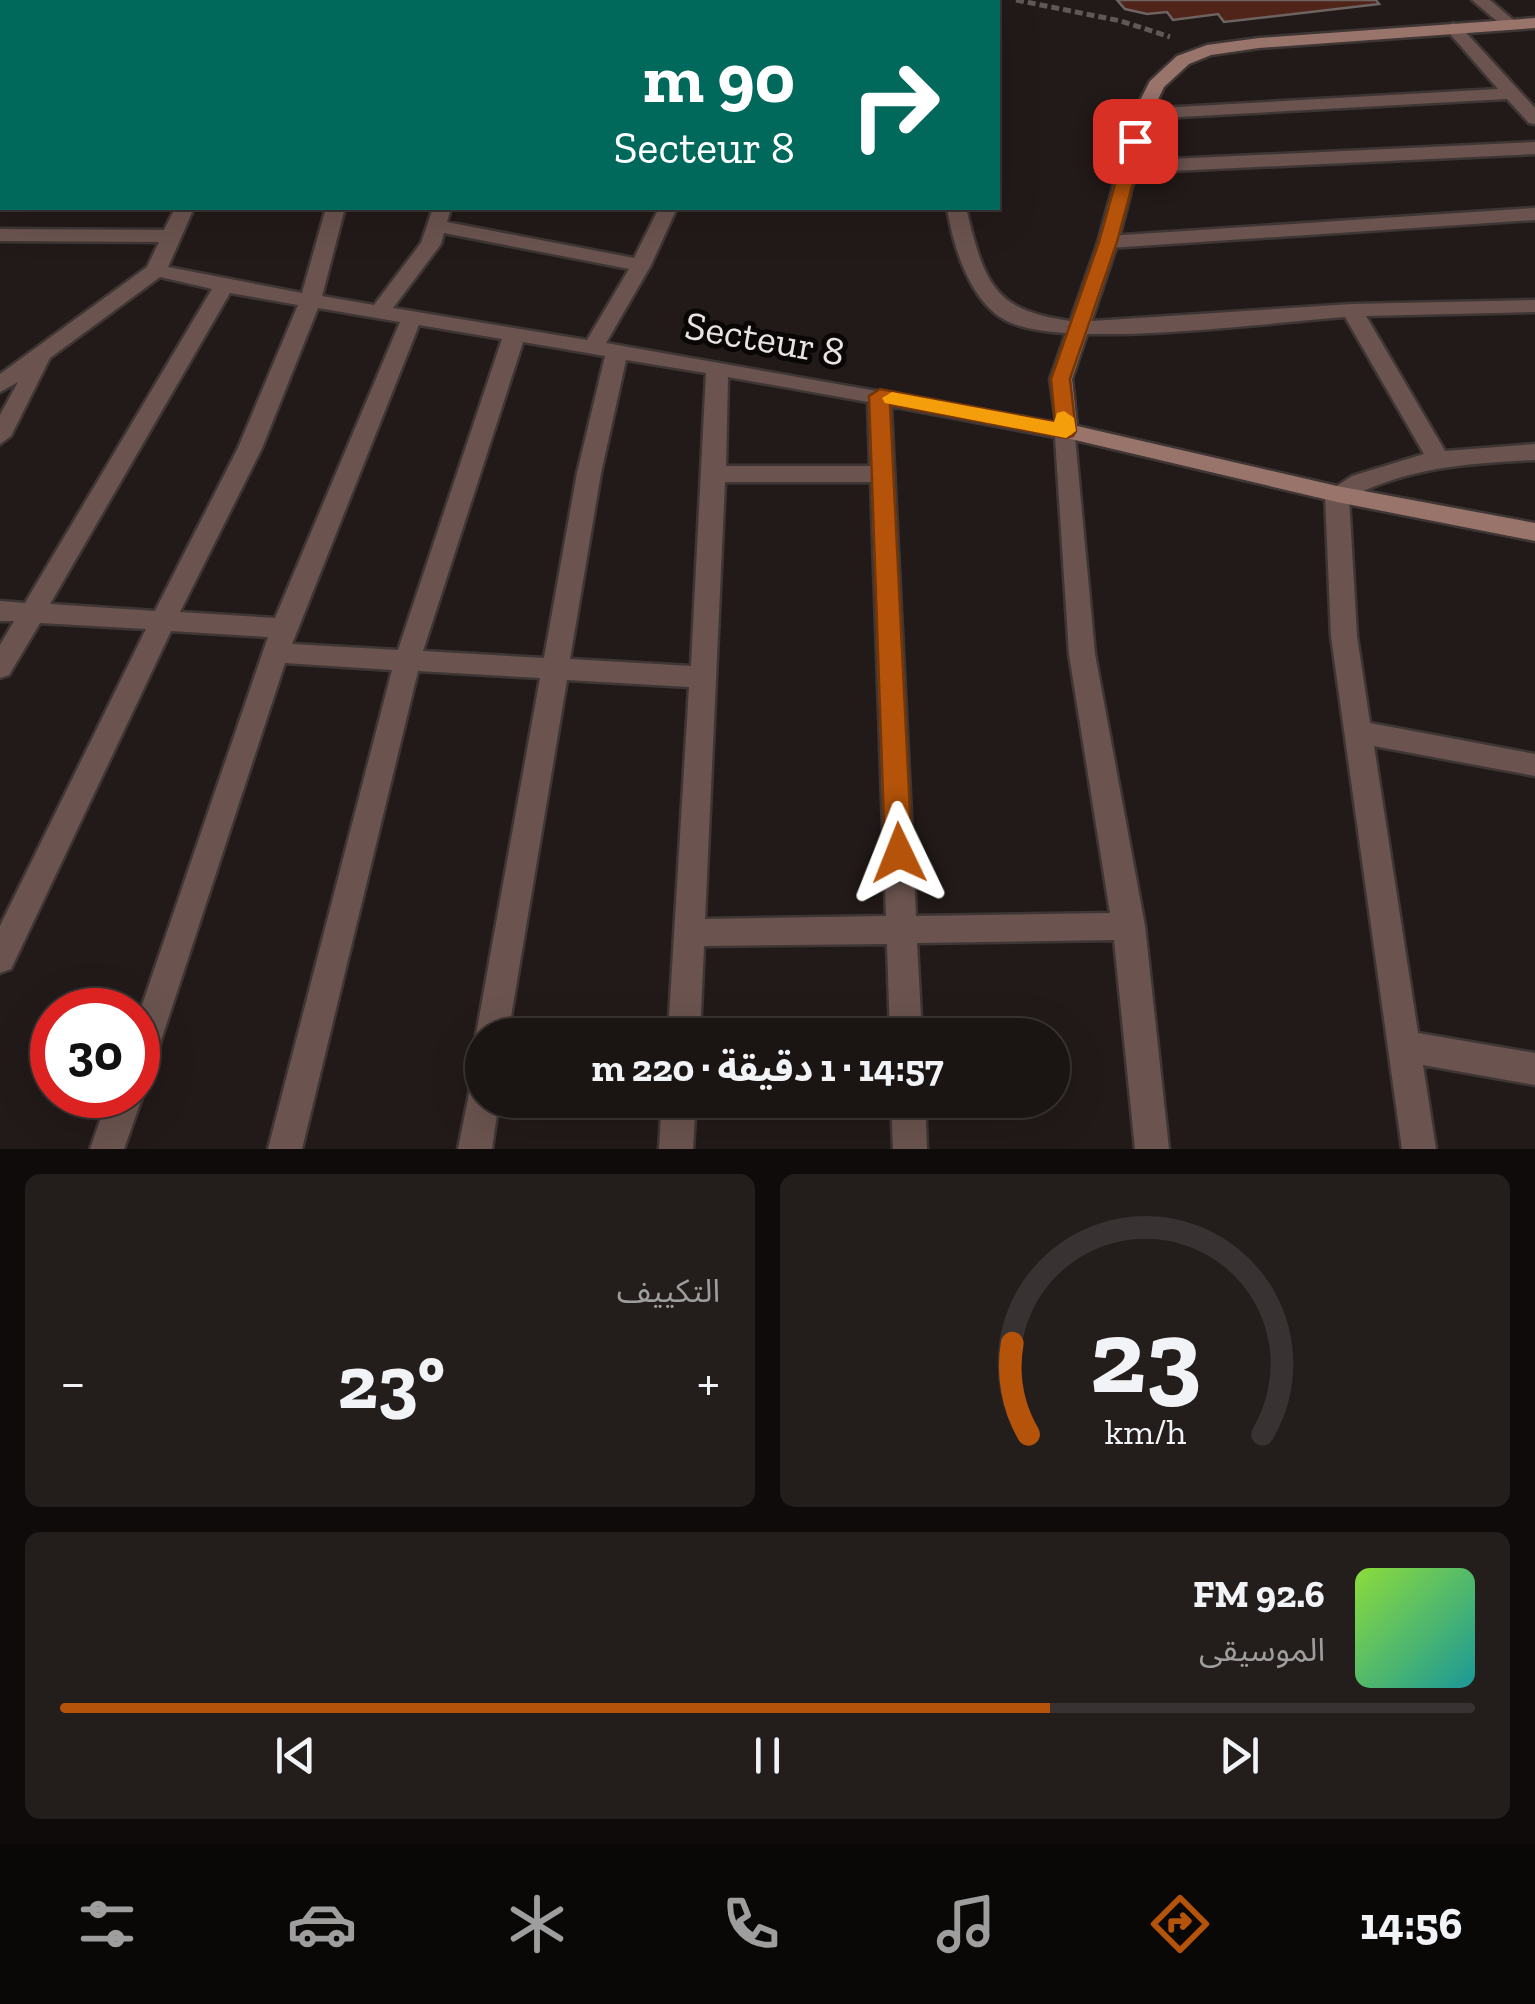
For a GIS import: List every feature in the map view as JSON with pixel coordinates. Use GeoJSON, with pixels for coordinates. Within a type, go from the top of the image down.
{"type":"FeatureCollection","features":[{"type":"Feature","properties":{"kind":"street"},"geometry":{"type":"LineString","coordinates":[[1480,0],[1510,24]]}},
{"type":"Feature","properties":{"kind":"street"},"geometry":{"type":"LineString","coordinates":[[1152,1149],[1149,1080],[1130,926],[1093,724],[1072,550],[1060,379],[1108,242],[1142,114],[1156,85],[1183,60],[1208,50],[1535,23]]}},
{"type":"Feature","properties":{"kind":"street"},"geometry":{"type":"LineString","coordinates":[[1453,28],[1535,119]]}},
{"type":"Feature","properties":{"kind":"street"},"geometry":{"type":"LineString","coordinates":[[1142,114],[1507,88],[1535,82]]}},
{"type":"Feature","properties":{"kind":"street"},"geometry":{"type":"LineString","coordinates":[[1129,168],[1535,148]]}},
{"type":"Feature","properties":{"kind":"street"},"geometry":{"type":"LineString","coordinates":[[0,386],[156,270],[183,210]]}},
{"type":"Feature","properties":{"kind":"street"},"geometry":{"type":"LineString","coordinates":[[0,959],[250,448],[310,301],[335,210]]}},
{"type":"Feature","properties":{"kind":"street"},"geometry":{"type":"LineString","coordinates":[[495,1018],[588,473],[605,349],[667,210]]}},
{"type":"Feature","properties":{"kind":"street"},"geometry":{"type":"LineString","coordinates":[[957,210],[993,300],[1010,315],[1077,329],[1352,310],[1535,306]]}},
{"type":"Feature","properties":{"kind":"street"},"geometry":{"type":"LineString","coordinates":[[1108,242],[1535,214]]}},
{"type":"Feature","properties":{"kind":"street"},"geometry":{"type":"LineString","coordinates":[[380,311],[431,244],[440,217],[641,265]]}},
{"type":"Feature","properties":{"kind":"street"},"geometry":{"type":"LineString","coordinates":[[0,235],[173,236]]}},
{"type":"Feature","properties":{"kind":"street","name":"Secteur 8"},"geometry":{"type":"LineString","coordinates":[[156,270],[224,286],[515,333],[1066,431],[1337,494],[1535,532]]}},
{"type":"Feature","properties":{"kind":"street"},"geometry":{"type":"LineString","coordinates":[[0,668],[224,286]]}},
{"type":"Feature","properties":{"kind":"street"},"geometry":{"type":"LineString","coordinates":[[1352,310],[1437,457]]}},
{"type":"Feature","properties":{"kind":"street"},"geometry":{"type":"LineString","coordinates":[[160,998],[281,640],[412,317]]}},
{"type":"Feature","properties":{"kind":"street"},"geometry":{"type":"LineString","coordinates":[[285,1149],[408,658],[515,333]]}},
{"type":"Feature","properties":{"kind":"street"},"geometry":{"type":"LineString","coordinates":[[0,436],[47,352]]}},
{"type":"Feature","properties":{"kind":"street"},"geometry":{"type":"LineString","coordinates":[[685,1018],[718,368]]}},
{"type":"Feature","properties":{"kind":"street"},"geometry":{"type":"LineString","coordinates":[[880,396],[905,1018]]}},
{"type":"Feature","properties":{"kind":"street"},"geometry":{"type":"LineString","coordinates":[[1419,1149],[1344,636],[1337,494],[1383,470],[1437,457],[1535,452]]}},
{"type":"Feature","properties":{"kind":"street"},"geometry":{"type":"LineString","coordinates":[[714,474],[883,474]]}},
{"type":"Feature","properties":{"kind":"street"},"geometry":{"type":"LineString","coordinates":[[0,610],[164,620],[408,658],[703,677]]}},
{"type":"Feature","properties":{"kind":"street"},"geometry":{"type":"LineString","coordinates":[[1358,732],[1535,765]]}},
{"type":"Feature","properties":{"kind":"street"},"geometry":{"type":"LineString","coordinates":[[690,933],[1130,926]]}},
{"type":"Feature","properties":{"kind":"street"},"geometry":{"type":"LineString","coordinates":[[1402,1046],[1535,1069]]}},
{"type":"Feature","properties":{"kind":"street"},"geometry":{"type":"LineString","coordinates":[[107,1149],[118,1118]]}},
{"type":"Feature","properties":{"kind":"street"},"geometry":{"type":"LineString","coordinates":[[475,1149],[479,1118]]}},
{"type":"Feature","properties":{"kind":"street"},"geometry":{"type":"LineString","coordinates":[[676,1149],[678,1118]]}},
{"type":"Feature","properties":{"kind":"street"},"geometry":{"type":"LineString","coordinates":[[909,1118],[910,1149]]}},
{"type":"Feature","properties":{"kind":"path"},"geometry":{"type":"LineString","coordinates":[[1016,0],[1121,21],[1208,50]]}},
{"type":"Feature","properties":{"kind":"building"},"geometry":{"type":"Polygon","coordinates":[[[1117,0],[1376,0],[1379,4],[1224,22],[1218,14],[1173,20],[1167,12],[1147,14],[1125,9],[1117,0]]]}},
{"type":"Feature","properties":{"kind":"slow traffic"},"geometry":{"type":"LineString","coordinates":[[892,398],[1066,431],[1064,418]]}},
{"type":"Feature","properties":{"kind":"route"},"geometry":{"type":"LineString","coordinates":[[899,853],[880,396],[1066,431],[1060,379],[1108,242],[1135,141]]}}]}
